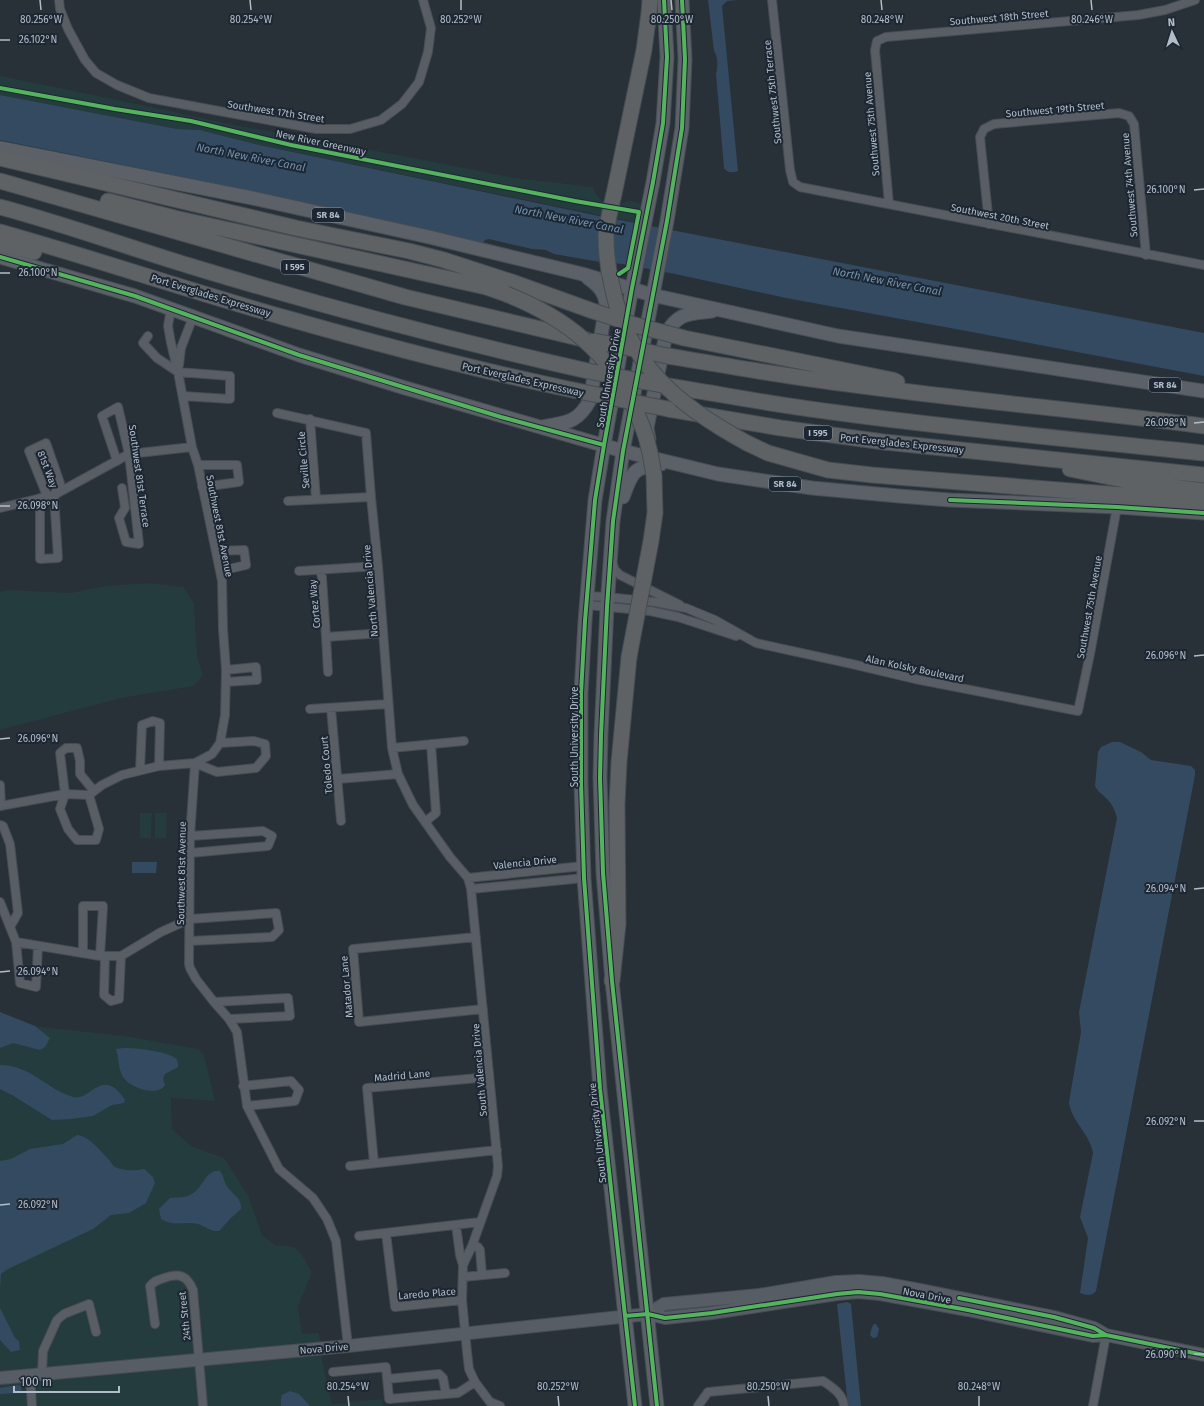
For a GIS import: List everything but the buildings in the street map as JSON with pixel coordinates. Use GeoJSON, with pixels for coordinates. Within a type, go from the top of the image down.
{"type":"FeatureCollection","features":[{"type":"Feature","properties":{"kind":"highway"},"geometry":{"type":"LineString","coordinates":[[650,0],[644,50],[606,235],[608,269],[621,322],[648,368],[667,388],[690,408],[747,443],[768,453],[828,470],[872,475],[1173,499],[1204,503]]}},
{"type":"Feature","properties":{"kind":"highway"},"geometry":{"type":"LineString","coordinates":[[0,158],[296,228],[409,251],[444,260],[515,283],[635,325],[684,338],[893,380],[917,393]]}},
{"type":"Feature","properties":{"kind":"highway"},"geometry":{"type":"LineString","coordinates":[[0,178],[73,192],[179,219],[478,286],[506,294],[528,303],[556,318],[581,337],[603,358],[631,400],[648,444],[654,475],[655,513],[629,657],[619,762],[617,804],[618,924],[612,981]]}},
{"type":"Feature","properties":{"kind":"highway","name":"I 595"},"geometry":{"type":"LineString","coordinates":[[0,181],[405,297],[524,326],[594,341],[668,356],[791,376],[917,393],[1131,416],[1204,426]]}},
{"type":"Feature","properties":{"kind":"highway"},"geometry":{"type":"LineString","coordinates":[[0,207],[191,266],[372,319],[486,348],[588,371],[756,401],[839,413],[908,422],[1204,453]]}},
{"type":"Feature","properties":{"kind":"highway","name":"Port Everglades Expressway"},"geometry":{"type":"LineString","coordinates":[[0,232],[285,318],[394,348],[510,377],[668,410],[869,440],[1204,474]]}},
{"type":"Feature","properties":{"kind":"highway"},"geometry":{"type":"LineString","coordinates":[[0,244],[173,284]]}},
{"type":"Feature","properties":{"kind":"highway"},"geometry":{"type":"LineString","coordinates":[[969,450],[1134,482],[1204,491]]}},
{"type":"Feature","properties":{"kind":"main road","name":"South University Drive"},"geometry":{"type":"LineString","coordinates":[[635,1406],[600,1089],[583,872],[581,719],[582,663],[594,514],[604,445],[663,123],[667,57],[664,0]]}},
{"type":"Feature","properties":{"kind":"main road"},"geometry":{"type":"LineString","coordinates":[[657,1406],[612,981],[603,873],[600,778],[601,721],[610,559],[623,451],[667,221],[682,128],[685,59],[682,0]]}},
{"type":"Feature","properties":{"kind":"main road","name":"SR 84"},"geometry":{"type":"LineString","coordinates":[[0,148],[252,198],[428,237],[582,274],[652,295],[838,336],[1204,391]]}},
{"type":"Feature","properties":{"kind":"main road","name":"SR 84"},"geometry":{"type":"LineString","coordinates":[[0,257],[171,308],[299,355],[623,451],[718,474],[812,488],[950,500],[1117,507],[1204,513]]}},
{"type":"Feature","properties":{"kind":"main road"},"geometry":{"type":"LineString","coordinates":[[540,427],[569,422],[579,417],[590,400],[604,322],[606,299],[597,285],[582,274]]}},
{"type":"Feature","properties":{"kind":"main road"},"geometry":{"type":"LineString","coordinates":[[671,463],[656,451],[651,444],[648,437],[647,428],[666,334],[675,321],[681,316],[720,310]]}},
{"type":"Feature","properties":{"kind":"main road"},"geometry":{"type":"LineString","coordinates":[[614,521],[632,474],[643,466],[671,463]]}},
{"type":"Feature","properties":{"kind":"street","name":"Southwest 17th Street"},"geometry":{"type":"LineString","coordinates":[[59,0],[60,9],[68,29],[90,68],[117,85],[149,98],[316,129],[350,129],[381,120],[402,104],[419,82],[428,52],[431,28],[423,0]]}},
{"type":"Feature","properties":{"kind":"street","name":"Southwest 75th Terrace"},"geometry":{"type":"LineString","coordinates":[[772,0],[793,182]]}},
{"type":"Feature","properties":{"kind":"street","name":"Southwest 18th Street"},"geometry":{"type":"LineString","coordinates":[[877,41],[886,37],[1138,15],[1165,10],[1195,0]]}},
{"type":"Feature","properties":{"kind":"street","name":"Southwest 75th Avenue"},"geometry":{"type":"LineString","coordinates":[[877,41],[875,50],[889,204]]}},
{"type":"Feature","properties":{"kind":"street","name":"Southwest 19th Street"},"geometry":{"type":"LineString","coordinates":[[989,224],[980,138],[984,129],[994,124],[1119,113],[1129,116]]}},
{"type":"Feature","properties":{"kind":"street","name":"Southwest 74th Avenue"},"geometry":{"type":"LineString","coordinates":[[1129,116],[1134,124],[1146,255]]}},
{"type":"Feature","properties":{"kind":"street","name":"Southwest 20th Street"},"geometry":{"type":"LineString","coordinates":[[793,182],[800,187],[1204,265]]}},
{"type":"Feature","properties":{"kind":"street","name":"Southwest 81st Avenue"},"geometry":{"type":"LineString","coordinates":[[171,308],[168,326],[171,343],[183,396],[192,447],[198,465],[222,581],[226,682],[225,715],[220,743]]}},
{"type":"Feature","properties":{"kind":"street","name":"Southwest 81st Avenue"},"geometry":{"type":"LineString","coordinates":[[178,372],[181,348],[193,317]]}},
{"type":"Feature","properties":{"kind":"street"},"geometry":{"type":"LineString","coordinates":[[148,336],[143,344],[157,358],[178,372],[230,376],[230,399],[183,396]]}},
{"type":"Feature","properties":{"kind":"street","name":"Southwest 81st Terrace"},"geometry":{"type":"LineString","coordinates":[[117,461],[102,416],[118,407],[129,454],[139,544],[126,542],[119,518],[125,508],[122,488]]}},
{"type":"Feature","properties":{"kind":"street","name":"Seville Circle"},"geometry":{"type":"LineString","coordinates":[[277,413],[310,419],[366,433]]}},
{"type":"Feature","properties":{"kind":"street","name":"Seville Circle"},"geometry":{"type":"LineString","coordinates":[[310,419],[316,499]]}},
{"type":"Feature","properties":{"kind":"street","name":"North Valencia Drive"},"geometry":{"type":"LineString","coordinates":[[366,433],[392,748],[398,774],[413,805],[450,857],[468,878],[471,889]]}},
{"type":"Feature","properties":{"kind":"street","name":"81st Way"},"geometry":{"type":"LineString","coordinates":[[47,496],[29,451],[46,443],[60,482],[47,496],[40,559],[58,558],[47,496]]}},
{"type":"Feature","properties":{"kind":"street"},"geometry":{"type":"LineString","coordinates":[[0,508],[47,496],[129,454],[192,447]]}},
{"type":"Feature","properties":{"kind":"street"},"geometry":{"type":"LineString","coordinates":[[198,465],[237,465],[238,482],[202,487]]}},
{"type":"Feature","properties":{"kind":"street","name":"Seville Circle"},"geometry":{"type":"LineString","coordinates":[[288,502],[316,499],[371,497]]}},
{"type":"Feature","properties":{"kind":"street","name":"Southwest 75th Avenue"},"geometry":{"type":"LineString","coordinates":[[1078,711],[1117,507]]}},
{"type":"Feature","properties":{"kind":"street"},"geometry":{"type":"LineString","coordinates":[[216,552],[244,550],[246,565],[220,571]]}},
{"type":"Feature","properties":{"kind":"street"},"geometry":{"type":"LineString","coordinates":[[610,559],[615,570],[620,575],[686,608]]}},
{"type":"Feature","properties":{"kind":"street","name":"Cortez Way"},"geometry":{"type":"LineString","coordinates":[[378,566],[320,570],[322,577],[326,637],[383,633]]}},
{"type":"Feature","properties":{"kind":"street"},"geometry":{"type":"LineString","coordinates":[[299,572],[320,570]]}},
{"type":"Feature","properties":{"kind":"street","name":"Alan Kolsky Boulevard"},"geometry":{"type":"LineString","coordinates":[[587,600],[607,602],[655,602],[686,608],[715,620],[748,640]]}},
{"type":"Feature","properties":{"kind":"street","name":"Alan Kolsky Boulevard"},"geometry":{"type":"LineString","coordinates":[[607,602],[678,616],[756,643],[915,679],[1078,711]]}},
{"type":"Feature","properties":{"kind":"street"},"geometry":{"type":"LineString","coordinates":[[326,637],[328,672]]}},
{"type":"Feature","properties":{"kind":"street"},"geometry":{"type":"LineString","coordinates":[[226,670],[256,667],[257,680],[226,682]]}},
{"type":"Feature","properties":{"kind":"street"},"geometry":{"type":"LineString","coordinates":[[310,709],[388,704]]}},
{"type":"Feature","properties":{"kind":"street","name":"Toledo Court"},"geometry":{"type":"LineString","coordinates":[[331,708],[341,821]]}},
{"type":"Feature","properties":{"kind":"street"},"geometry":{"type":"LineString","coordinates":[[140,770],[142,725],[152,721],[160,723],[159,766]]}},
{"type":"Feature","properties":{"kind":"street"},"geometry":{"type":"LineString","coordinates":[[392,748],[464,741]]}},
{"type":"Feature","properties":{"kind":"street"},"geometry":{"type":"LineString","coordinates":[[0,785],[1,806],[66,794],[91,793],[102,785],[122,775],[159,766],[195,763],[212,754],[220,743],[254,742],[265,744],[266,756],[256,768],[218,772],[195,763]]}},
{"type":"Feature","properties":{"kind":"street"},"geometry":{"type":"LineString","coordinates":[[424,822],[436,812],[431,744]]}},
{"type":"Feature","properties":{"kind":"street"},"geometry":{"type":"LineString","coordinates":[[66,748],[77,748],[80,761],[80,774],[91,793],[99,829],[96,840],[78,840],[68,829],[60,809],[66,794],[60,753],[66,748]]}},
{"type":"Feature","properties":{"kind":"street","name":"Southwest 81st Avenue"},"geometry":{"type":"LineString","coordinates":[[195,763],[190,836],[190,968],[196,979],[229,1019],[237,1032],[247,1106],[278,1169],[313,1198],[330,1226],[336,1241],[348,1346]]}},
{"type":"Feature","properties":{"kind":"street"},"geometry":{"type":"LineString","coordinates":[[338,779],[398,774]]}},
{"type":"Feature","properties":{"kind":"street"},"geometry":{"type":"LineString","coordinates":[[0,825],[3,826],[10,844],[18,913],[10,927]]}},
{"type":"Feature","properties":{"kind":"street"},"geometry":{"type":"LineString","coordinates":[[190,836],[263,831],[272,836],[268,846],[190,853]]}},
{"type":"Feature","properties":{"kind":"street"},"geometry":{"type":"LineString","coordinates":[[471,889],[583,872]]}},
{"type":"Feature","properties":{"kind":"street","name":"Valencia Drive"},"geometry":{"type":"LineString","coordinates":[[468,878],[583,872]]}},
{"type":"Feature","properties":{"kind":"street","name":"South Valencia Drive"},"geometry":{"type":"LineString","coordinates":[[471,889],[498,1166],[497,1176],[472,1246],[463,1265],[462,1300],[469,1369],[475,1382],[490,1402],[500,1406]]}},
{"type":"Feature","properties":{"kind":"street"},"geometry":{"type":"LineString","coordinates":[[0,902],[16,942],[20,983],[36,987],[38,946]]}},
{"type":"Feature","properties":{"kind":"street"},"geometry":{"type":"LineString","coordinates":[[83,953],[83,906],[103,906],[104,995],[110,1001],[119,999],[121,956]]}},
{"type":"Feature","properties":{"kind":"street"},"geometry":{"type":"LineString","coordinates":[[16,942],[103,956],[121,956],[161,932],[190,919],[276,913],[279,930],[272,937],[190,941]]}},
{"type":"Feature","properties":{"kind":"street","name":"Matador Lane"},"geometry":{"type":"LineString","coordinates":[[476,937],[353,949],[359,1022],[483,1009]]}},
{"type":"Feature","properties":{"kind":"street"},"geometry":{"type":"LineString","coordinates":[[214,1002],[288,998],[290,1016],[229,1019]]}},
{"type":"Feature","properties":{"kind":"street","name":"Madrid Lane"},"geometry":{"type":"LineString","coordinates":[[374,1163],[367,1088],[489,1077]]}},
{"type":"Feature","properties":{"kind":"street"},"geometry":{"type":"LineString","coordinates":[[244,1086],[291,1081],[299,1090],[296,1101],[247,1106]]}},
{"type":"Feature","properties":{"kind":"street"},"geometry":{"type":"LineString","coordinates":[[350,1166],[497,1150]]}},
{"type":"Feature","properties":{"kind":"street"},"geometry":{"type":"LineString","coordinates":[[359,1236],[480,1222]]}},
{"type":"Feature","properties":{"kind":"street"},"geometry":{"type":"LineString","coordinates":[[456,1225],[460,1255],[463,1265]]}},
{"type":"Feature","properties":{"kind":"street","name":"Laredo Place"},"geometry":{"type":"LineString","coordinates":[[386,1233],[395,1307],[462,1300]]}},
{"type":"Feature","properties":{"kind":"street"},"geometry":{"type":"LineString","coordinates":[[472,1246],[480,1250],[482,1275]]}},
{"type":"Feature","properties":{"kind":"street"},"geometry":{"type":"LineString","coordinates":[[463,1277],[505,1273]]}},
{"type":"Feature","properties":{"kind":"street","name":"24th Street"},"geometry":{"type":"LineString","coordinates":[[155,1324],[150,1286],[154,1282],[172,1275],[182,1276],[190,1283],[193,1290],[198,1359]]}},
{"type":"Feature","properties":{"kind":"street","name":"Nova Drive"},"geometry":{"type":"LineString","coordinates":[[648,1314],[664,1304],[758,1295],[836,1282],[859,1281],[920,1290],[958,1304]]}},
{"type":"Feature","properties":{"kind":"street"},"geometry":{"type":"LineString","coordinates":[[880,1294],[906,1294],[920,1290]]}},
{"type":"Feature","properties":{"kind":"street","name":"Nova Drive"},"geometry":{"type":"LineString","coordinates":[[0,1378],[348,1346],[625,1316],[648,1314],[665,1318],[712,1313],[858,1292],[958,1304],[1093,1336],[1106,1335],[1204,1355]]}},
{"type":"Feature","properties":{"kind":"street"},"geometry":{"type":"LineString","coordinates":[[32,1406],[36,1375],[43,1351],[57,1320],[64,1314],[89,1304],[96,1332]]}},
{"type":"Feature","properties":{"kind":"street"},"geometry":{"type":"LineString","coordinates":[[1093,1406],[1106,1335]]}},
{"type":"Feature","properties":{"kind":"street"},"geometry":{"type":"LineString","coordinates":[[198,1359],[204,1406]]}},
{"type":"Feature","properties":{"kind":"street"},"geometry":{"type":"LineString","coordinates":[[333,1372],[386,1367],[389,1399],[458,1394],[475,1382]]}},
{"type":"Feature","properties":{"kind":"street"},"geometry":{"type":"LineString","coordinates":[[387,1379],[440,1374],[443,1378],[446,1394]]}},
{"type":"Feature","properties":{"kind":"street"},"geometry":{"type":"LineString","coordinates":[[698,1406],[708,1392],[822,1381],[835,1388],[844,1402],[844,1406]]}},
{"type":"Feature","properties":{"kind":"green space"},"geometry":{"type":"Polygon","coordinates":[[[0,76],[229,124],[515,178],[593,187],[597,196],[603,202],[622,204],[628,201],[641,204],[638,223],[259,145],[200,130],[177,129],[0,95],[0,76]]]}},
{"type":"Feature","properties":{"kind":"green space"},"geometry":{"type":"Polygon","coordinates":[[[148,583],[184,587],[194,604],[197,656],[203,675],[194,686],[121,698],[0,730],[0,592],[8,590],[71,593],[106,586],[148,583]]]}},
{"type":"Feature","properties":{"kind":"green space"},"geometry":{"type":"Polygon","coordinates":[[[140,813],[152,813],[151,838],[140,838],[140,813]]]}},
{"type":"Feature","properties":{"kind":"green space"},"geometry":{"type":"Polygon","coordinates":[[[155,813],[167,813],[166,838],[155,838],[155,813]]]}},
{"type":"Feature","properties":{"kind":"green space"},"geometry":{"type":"Polygon","coordinates":[[[0,1017],[40,1027],[125,1036],[198,1049],[204,1055],[215,1101],[171,1098],[172,1129],[191,1146],[224,1158],[248,1195],[262,1235],[275,1245],[294,1247],[301,1253],[312,1273],[298,1306],[302,1334],[319,1333],[322,1360],[332,1404],[382,1399],[383,1406],[0,1406],[0,1017]]]}},
{"type":"Feature","properties":{"kind":"water"},"geometry":{"type":"Polygon","coordinates":[[[708,0],[738,0],[727,1],[722,6],[738,171],[734,172],[728,172],[724,168],[716,74],[717,62],[714,51],[708,0]]]}},
{"type":"Feature","properties":{"kind":"water","name":"North New River Canal"},"geometry":{"type":"Polygon","coordinates":[[[0,95],[177,129],[200,130],[259,145],[599,216],[1204,333],[1204,376],[786,298],[623,264],[600,262],[554,254],[546,250],[532,249],[489,239],[485,240],[483,243],[257,192],[0,140],[0,95]]]}},
{"type":"Feature","properties":{"kind":"water"},"geometry":{"type":"Polygon","coordinates":[[[1112,742],[1120,742],[1141,752],[1151,760],[1191,766],[1195,770],[1195,775],[1096,1291],[1089,1295],[1080,1293],[1088,1238],[1080,1217],[1093,1153],[1088,1140],[1070,1109],[1069,1102],[1081,1032],[1079,1012],[1117,818],[1112,805],[1095,786],[1098,752],[1101,747],[1112,742]]]}},
{"type":"Feature","properties":{"kind":"water"},"geometry":{"type":"Polygon","coordinates":[[[132,862],[157,862],[156,873],[132,873],[132,862]]]}},
{"type":"Feature","properties":{"kind":"water"},"geometry":{"type":"Polygon","coordinates":[[[0,1012],[35,1026],[50,1038],[45,1047],[40,1050],[13,1043],[0,1048],[0,1012]]]}},
{"type":"Feature","properties":{"kind":"water"},"geometry":{"type":"Polygon","coordinates":[[[116,1049],[143,1049],[165,1053],[176,1059],[178,1062],[178,1067],[165,1074],[163,1079],[165,1085],[161,1089],[156,1091],[143,1090],[126,1081],[121,1074],[116,1049]]]}},
{"type":"Feature","properties":{"kind":"water"},"geometry":{"type":"Polygon","coordinates":[[[0,1065],[21,1069],[55,1089],[73,1097],[85,1095],[103,1085],[110,1085],[117,1090],[125,1100],[124,1103],[112,1105],[93,1116],[52,1120],[0,1089],[0,1065]]]}},
{"type":"Feature","properties":{"kind":"water"},"geometry":{"type":"Polygon","coordinates":[[[77,1135],[86,1138],[94,1144],[115,1167],[130,1170],[144,1169],[153,1177],[155,1183],[146,1203],[129,1213],[111,1215],[93,1229],[8,1269],[1,1274],[0,1289],[0,1161],[11,1159],[30,1149],[63,1144],[77,1135]]]}},
{"type":"Feature","properties":{"kind":"water"},"geometry":{"type":"Polygon","coordinates":[[[215,1171],[220,1171],[228,1188],[237,1197],[241,1206],[241,1209],[219,1231],[211,1230],[198,1224],[170,1223],[161,1219],[159,1209],[170,1198],[186,1197],[190,1195],[198,1189],[207,1176],[215,1171]]]}},
{"type":"Feature","properties":{"kind":"water"},"geometry":{"type":"Polygon","coordinates":[[[847,1302],[851,1304],[861,1406],[848,1406],[837,1304],[847,1302]]]}},
{"type":"Feature","properties":{"kind":"water"},"geometry":{"type":"Polygon","coordinates":[[[0,1308],[15,1338],[19,1341],[20,1350],[11,1352],[0,1340],[0,1308]]]}},
{"type":"Feature","properties":{"kind":"water"},"geometry":{"type":"Polygon","coordinates":[[[874,1324],[876,1324],[879,1329],[877,1337],[873,1338],[870,1335],[874,1324]]]}},
{"type":"Feature","properties":{"kind":"water"},"geometry":{"type":"Polygon","coordinates":[[[18,1385],[22,1387],[19,1393],[0,1394],[0,1388],[18,1385]]]}},
{"type":"Feature","properties":{"kind":"water"},"geometry":{"type":"Polygon","coordinates":[[[290,1391],[299,1394],[310,1406],[281,1406],[282,1395],[290,1391]]]}},
{"type":"Feature","properties":{"kind":"cycle path"},"geometry":{"type":"LineString","coordinates":[[635,1406],[600,1089],[584,878],[581,783],[581,693],[585,621],[595,500],[632,288],[663,123],[667,57],[664,0]]}},
{"type":"Feature","properties":{"kind":"cycle path"},"geometry":{"type":"LineString","coordinates":[[657,1406],[612,981],[603,873],[600,778],[607,607],[613,521],[623,451],[667,221],[682,128],[685,59],[682,0]]}},
{"type":"Feature","properties":{"kind":"cycle path","name":"New River Greenway"},"geometry":{"type":"LineString","coordinates":[[0,88],[191,121],[291,145],[575,201],[639,212],[628,268],[619,274]]}},
{"type":"Feature","properties":{"kind":"cycle path"},"geometry":{"type":"LineString","coordinates":[[0,257],[135,296],[299,355],[501,417],[604,445]]}},
{"type":"Feature","properties":{"kind":"cycle path"},"geometry":{"type":"LineString","coordinates":[[950,500],[1117,507],[1204,513]]}},
{"type":"Feature","properties":{"kind":"cycle path"},"geometry":{"type":"LineString","coordinates":[[625,1316],[648,1314],[665,1318],[712,1313],[858,1292],[880,1294],[968,1310],[1093,1336],[1106,1335],[1204,1355]]}},
{"type":"Feature","properties":{"kind":"cycle path"},"geometry":{"type":"LineString","coordinates":[[959,1298],[1054,1317],[1094,1328],[1106,1335]]}}]}
